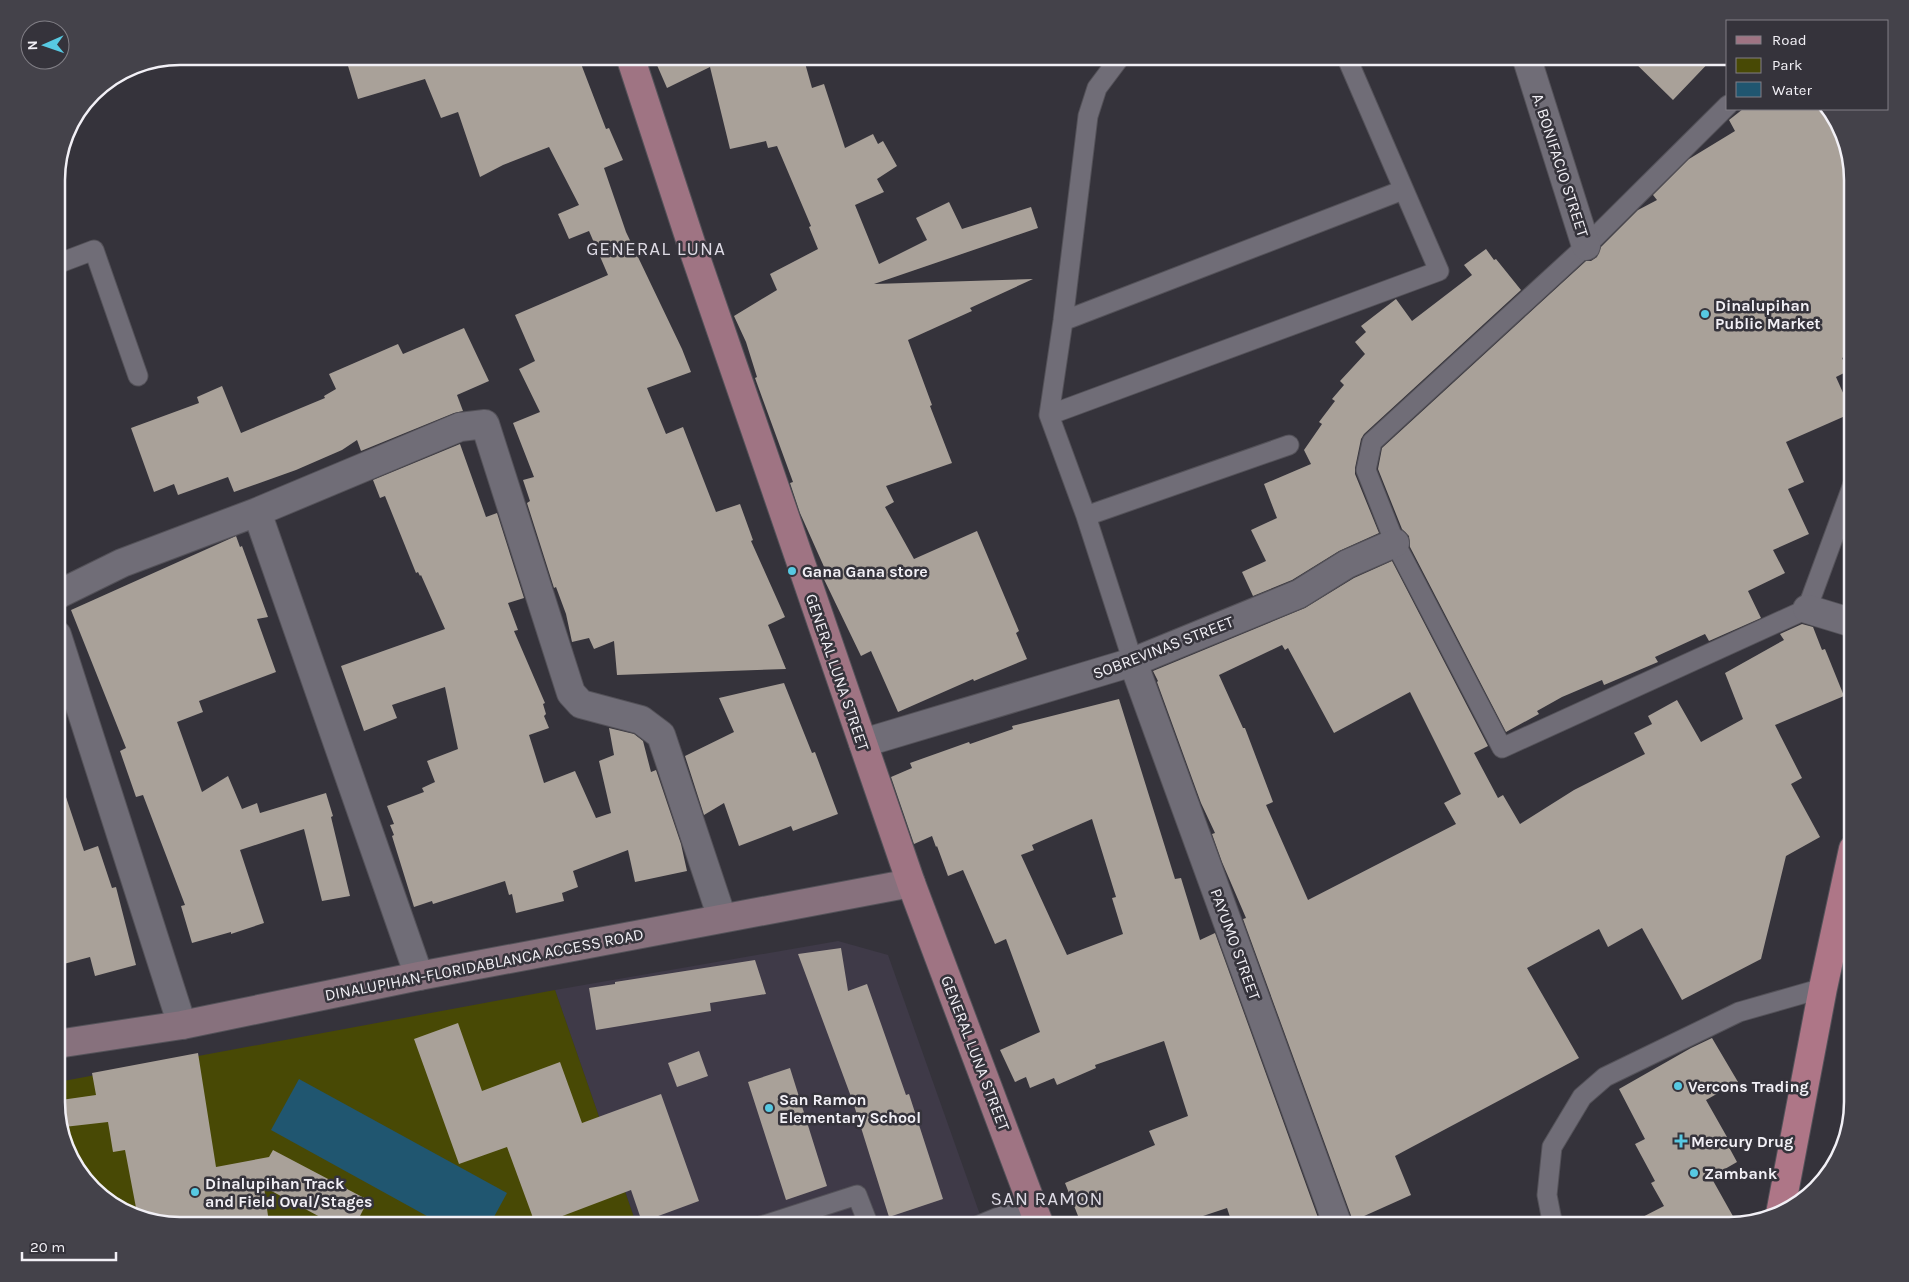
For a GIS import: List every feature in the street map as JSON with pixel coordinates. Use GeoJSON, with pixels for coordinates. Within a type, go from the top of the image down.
{"type":"FeatureCollection","features":[{"type":"Feature","properties":{"kind":"highway"},"geometry":{"type":"LineString","coordinates":[[1782,1204],[1823,988],[1844,890]]}},
{"type":"Feature","properties":{"kind":"main road","name":"GENERAL LUNA STREET"},"geometry":{"type":"LineString","coordinates":[[633,65],[696,258],[911,883],[1036,1215]]}},
{"type":"Feature","properties":{"kind":"main road","name":"DINALUPIHAN-FLORIDABLANCA ACCESS ROAD"},"geometry":{"type":"LineString","coordinates":[[65,1043],[182,1025],[420,976],[911,883]]}},
{"type":"Feature","properties":{"kind":"street","name":"A. BONIFACIO STREET"},"geometry":{"type":"LineString","coordinates":[[1529,65],[1586,246]]}},
{"type":"Feature","properties":{"kind":"street"},"geometry":{"type":"LineString","coordinates":[[65,591],[122,563],[257,512],[460,427],[485,424],[571,693],[581,704],[641,720],[661,735],[722,918]]}},
{"type":"Feature","properties":{"kind":"street"},"geometry":{"type":"LineString","coordinates":[[257,512],[420,976]]}},
{"type":"Feature","properties":{"kind":"street","name":"SOBREVINAS STREET"},"geometry":{"type":"LineString","coordinates":[[863,743],[1133,662],[1299,594],[1346,564],[1395,543]]}},
{"type":"Feature","properties":{"kind":"street"},"geometry":{"type":"LineString","coordinates":[[1807,609],[1844,620]]}},
{"type":"Feature","properties":{"kind":"street","name":"PAYUMO STREET"},"geometry":{"type":"LineString","coordinates":[[1133,662],[1335,1217]]}},
{"type":"Feature","properties":{"kind":"street"},"geometry":{"type":"LineString","coordinates":[[65,663],[182,1025]]}},
{"type":"Feature","properties":{"kind":"lane"},"geometry":{"type":"LineString","coordinates":[[1114,65],[1097,88],[1088,116],[1063,321],[1049,415],[1086,516],[1133,662]]}},
{"type":"Feature","properties":{"kind":"lane"},"geometry":{"type":"LineString","coordinates":[[1049,415],[1439,271],[1350,65]]}},
{"type":"Feature","properties":{"kind":"lane"},"geometry":{"type":"LineString","coordinates":[[1726,107],[1586,246],[1372,442],[1366,470],[1395,543],[1502,748],[1807,609],[1844,508]]}},
{"type":"Feature","properties":{"kind":"lane"},"geometry":{"type":"LineString","coordinates":[[1063,321],[1403,190]]}},
{"type":"Feature","properties":{"kind":"lane"},"geometry":{"type":"LineString","coordinates":[[65,261],[94,250],[138,376]]}},
{"type":"Feature","properties":{"kind":"lane"},"geometry":{"type":"LineString","coordinates":[[1086,516],[1289,445]]}},
{"type":"Feature","properties":{"kind":"lane"},"geometry":{"type":"LineString","coordinates":[[1551,1217],[1547,1196],[1552,1147],[1582,1097],[1605,1077],[1739,1012],[1823,988]]}},
{"type":"Feature","properties":{"kind":"lane"},"geometry":{"type":"LineString","coordinates":[[789,1217],[857,1195],[865,1217]]}},
{"type":"Feature","properties":{"kind":"shaded area","name":"San Ramon Elementary School"},"geometry":{"type":"Polygon","coordinates":[[[838,941],[888,955],[981,1217],[634,1217],[555,990],[838,941]]]}},
{"type":"Feature","properties":{"kind":"green space"},"geometry":{"type":"Polygon","coordinates":[[[555,990],[634,1217],[173,1217],[158,1215],[143,1211],[116,1198],[84,1166],[69,1132],[65,1109],[65,1081],[555,990]]]}},
{"type":"Feature","properties":{"kind":"water"},"geometry":{"type":"Polygon","coordinates":[[[299,1079],[507,1193],[494,1217],[429,1217],[271,1130],[299,1079]]]}},
{"type":"Feature","properties":{"kind":"building"},"geometry":{"type":"Polygon","coordinates":[[[348,65],[581,65],[606,129],[609,128],[623,160],[604,168],[626,232],[682,349],[691,372],[647,388],[666,434],[683,427],[716,512],[740,504],[753,540],[751,541],[785,617],[768,625],[786,669],[617,675],[614,641],[594,649],[589,638],[572,642],[566,614],[556,587],[554,588],[527,503],[530,501],[523,480],[534,477],[513,423],[540,412],[519,369],[535,361],[515,315],[608,275],[589,231],[569,239],[558,214],[579,205],[549,147],[503,165],[480,177],[458,112],[441,118],[425,79],[358,99],[348,65]]]}},
{"type":"Feature","properties":{"kind":"building"},"geometry":{"type":"Polygon","coordinates":[[[657,65],[806,65],[812,88],[824,84],[845,148],[873,134],[878,144],[883,141],[897,166],[877,179],[884,192],[855,205],[879,264],[927,240],[916,218],[949,202],[962,229],[1031,207],[1038,228],[874,284],[1033,279],[970,308],[972,311],[908,340],[932,405],[930,406],[952,463],[886,486],[894,502],[885,507],[914,559],[977,531],[1019,631],[1016,633],[1027,659],[974,681],[973,679],[898,712],[871,651],[861,656],[820,571],[825,569],[800,513],[790,483],[793,482],[755,378],[757,377],[746,342],[734,316],[777,290],[770,274],[818,249],[809,227],[811,226],[777,146],[768,148],[766,141],[730,149],[710,67],[667,88],[657,65]]]}},
{"type":"Feature","properties":{"kind":"building"},"geometry":{"type":"Polygon","coordinates":[[[1637,65],[1706,65],[1673,100],[1637,65]]]}},
{"type":"Feature","properties":{"kind":"building","name":"Dinalupihan Public Market"},"geometry":{"type":"Polygon","coordinates":[[[1742,110],[1820,110],[1825,116],[1838,143],[1843,165],[1844,357],[1842,358],[1844,373],[1836,377],[1844,395],[1844,417],[1786,442],[1804,482],[1788,489],[1809,534],[1773,550],[1785,573],[1748,591],[1761,618],[1709,641],[1705,634],[1655,657],[1658,662],[1604,685],[1602,680],[1562,697],[1537,711],[1539,714],[1506,732],[1410,547],[1409,536],[1402,529],[1378,469],[1382,448],[1586,261],[1591,261],[1597,257],[1601,247],[1638,210],[1657,200],[1653,195],[1689,159],[1735,131],[1729,120],[1742,110]]]}},
{"type":"Feature","properties":{"kind":"building"},"geometry":{"type":"Polygon","coordinates":[[[1486,249],[1521,290],[1364,434],[1361,439],[1355,474],[1379,533],[1339,551],[1292,580],[1253,596],[1242,572],[1266,561],[1251,530],[1277,518],[1264,484],[1311,464],[1304,450],[1322,424],[1319,422],[1335,401],[1332,399],[1344,385],[1340,381],[1365,354],[1355,342],[1366,332],[1361,326],[1396,299],[1412,321],[1472,275],[1464,265],[1486,249]]]}},
{"type":"Feature","properties":{"kind":"building"},"geometry":{"type":"Polygon","coordinates":[[[464,328],[489,381],[457,395],[463,411],[361,451],[357,440],[342,450],[296,470],[234,492],[228,477],[178,495],[174,484],[154,492],[131,428],[199,403],[197,397],[222,386],[241,433],[325,398],[324,396],[336,389],[329,374],[398,344],[403,354],[464,328]]]}},
{"type":"Feature","properties":{"kind":"building"},"geometry":{"type":"Polygon","coordinates":[[[460,444],[486,517],[497,513],[524,598],[508,603],[518,630],[514,631],[545,703],[543,704],[546,714],[544,716],[549,728],[529,735],[544,783],[575,771],[596,818],[611,813],[599,761],[614,755],[609,728],[634,734],[643,741],[651,772],[656,770],[681,844],[687,871],[635,882],[628,850],[573,871],[578,887],[562,893],[564,901],[516,913],[512,894],[509,895],[505,881],[433,904],[432,901],[414,907],[392,836],[394,835],[390,825],[394,824],[387,806],[424,792],[422,788],[435,782],[427,761],[458,749],[445,687],[392,705],[397,718],[364,731],[341,666],[445,629],[421,575],[418,572],[416,573],[385,496],[380,498],[373,480],[460,444]]]}},
{"type":"Feature","properties":{"kind":"building"},"geometry":{"type":"Polygon","coordinates":[[[236,536],[240,547],[242,546],[268,617],[257,619],[276,672],[199,701],[203,712],[177,722],[202,792],[228,776],[242,809],[257,803],[260,813],[326,793],[333,816],[331,817],[350,896],[322,901],[304,829],[240,850],[264,923],[231,934],[231,932],[192,943],[181,906],[185,905],[143,795],[136,797],[120,751],[126,748],[71,610],[236,536]]]}},
{"type":"Feature","properties":{"kind":"building"},"geometry":{"type":"Polygon","coordinates":[[[1392,561],[1488,746],[1474,753],[1498,798],[1503,795],[1520,824],[1574,790],[1645,754],[1634,733],[1652,724],[1648,716],[1677,700],[1701,742],[1743,719],[1725,673],[1784,640],[1780,634],[1802,624],[1813,627],[1822,650],[1825,649],[1844,696],[1775,725],[1802,778],[1791,784],[1820,837],[1786,856],[1761,959],[1682,1000],[1642,928],[1608,947],[1599,929],[1527,968],[1579,1058],[1395,1156],[1411,1195],[1362,1217],[1352,1217],[1243,919],[1246,918],[1222,862],[1212,834],[1215,833],[1201,803],[1153,671],[1305,608],[1354,578],[1392,561]],[[1282,645],[1219,675],[1243,728],[1245,728],[1273,802],[1266,805],[1308,900],[1456,824],[1444,803],[1461,794],[1410,692],[1334,733],[1288,648],[1285,650],[1282,645]]]}},
{"type":"Feature","properties":{"kind":"building"},"geometry":{"type":"Polygon","coordinates":[[[784,683],[812,753],[815,752],[838,814],[793,831],[791,826],[739,846],[724,803],[704,815],[685,756],[734,732],[719,698],[784,683]]]}},
{"type":"Feature","properties":{"kind":"building"},"geometry":{"type":"Polygon","coordinates":[[[1119,699],[1175,879],[1181,878],[1200,940],[1215,933],[1318,1217],[1230,1217],[1227,1208],[1200,1217],[1078,1217],[1065,1183],[1155,1145],[1149,1131],[1188,1116],[1164,1041],[1095,1065],[1096,1068],[1057,1085],[1054,1078],[1030,1088],[1026,1077],[1015,1082],[1000,1050],[1040,1032],[1006,939],[995,944],[963,870],[948,876],[932,836],[914,844],[891,777],[912,768],[910,763],[1013,729],[1012,726],[1119,699]],[[1092,819],[1032,845],[1034,850],[1021,855],[1067,955],[1123,934],[1112,898],[1116,897],[1092,819]]]}},
{"type":"Feature","properties":{"kind":"building"},"geometry":{"type":"Polygon","coordinates":[[[65,794],[84,851],[98,846],[112,888],[116,887],[136,965],[95,976],[90,957],[65,964],[65,794]]]}},
{"type":"Feature","properties":{"kind":"building"},"geometry":{"type":"Polygon","coordinates":[[[841,948],[848,991],[867,984],[906,1095],[909,1094],[943,1199],[889,1217],[853,1102],[798,954],[841,948]]]}},
{"type":"Feature","properties":{"kind":"building"},"geometry":{"type":"Polygon","coordinates":[[[755,960],[766,994],[710,1003],[711,1011],[596,1030],[589,988],[615,984],[615,982],[755,960]]]}},
{"type":"Feature","properties":{"kind":"building"},"geometry":{"type":"Polygon","coordinates":[[[458,1023],[482,1091],[560,1062],[582,1123],[661,1094],[699,1201],[656,1217],[640,1217],[631,1190],[560,1217],[533,1217],[507,1147],[459,1164],[414,1039],[458,1023]]]}},
{"type":"Feature","properties":{"kind":"building"},"geometry":{"type":"Polygon","coordinates":[[[1712,1038],[1738,1082],[1706,1100],[1727,1137],[1724,1138],[1737,1162],[1711,1177],[1733,1217],[1643,1217],[1664,1206],[1651,1183],[1655,1181],[1635,1144],[1645,1139],[1619,1089],[1712,1038]]]}},
{"type":"Feature","properties":{"kind":"building"},"geometry":{"type":"Polygon","coordinates":[[[699,1051],[708,1076],[677,1087],[668,1063],[699,1051]]]}},
{"type":"Feature","properties":{"kind":"building"},"geometry":{"type":"Polygon","coordinates":[[[198,1053],[216,1167],[269,1157],[273,1150],[368,1200],[360,1217],[320,1217],[264,1187],[268,1217],[173,1217],[158,1215],[136,1208],[125,1150],[113,1152],[108,1122],[68,1127],[65,1099],[96,1095],[92,1073],[198,1053]]]}},
{"type":"Feature","properties":{"kind":"building"},"geometry":{"type":"Polygon","coordinates":[[[790,1068],[827,1186],[786,1200],[748,1082],[790,1068]]]}},
{"type":"Feature","properties":{"kind":"place","name":"Dinalupihan Public Market"},"geometry":{"type":"Point","coordinates":[1705,314]}},
{"type":"Feature","properties":{"kind":"place","name":"Gana Gana store"},"geometry":{"type":"Point","coordinates":[792,571]}},
{"type":"Feature","properties":{"kind":"place","name":"Vercons Trading"},"geometry":{"type":"Point","coordinates":[1678,1086]}},
{"type":"Feature","properties":{"kind":"place","name":"San Ramon Elementary School"},"geometry":{"type":"Point","coordinates":[769,1108]}},
{"type":"Feature","properties":{"kind":"place","name":"Mercury Drug"},"geometry":{"type":"Point","coordinates":[1681,1141]}},
{"type":"Feature","properties":{"kind":"place","name":"Zambank"},"geometry":{"type":"Point","coordinates":[1694,1173]}},
{"type":"Feature","properties":{"kind":"place","name":"Dinalupihan Track and Field Oval/Stages"},"geometry":{"type":"Point","coordinates":[195,1192]}},
{"type":"Feature","properties":{"kind":"district","name":"GENERAL LUNA"},"geometry":{"type":"Point","coordinates":[656,248]}},
{"type":"Feature","properties":{"kind":"district","name":"SAN RAMON"},"geometry":{"type":"Point","coordinates":[1047,1198]}}]}
